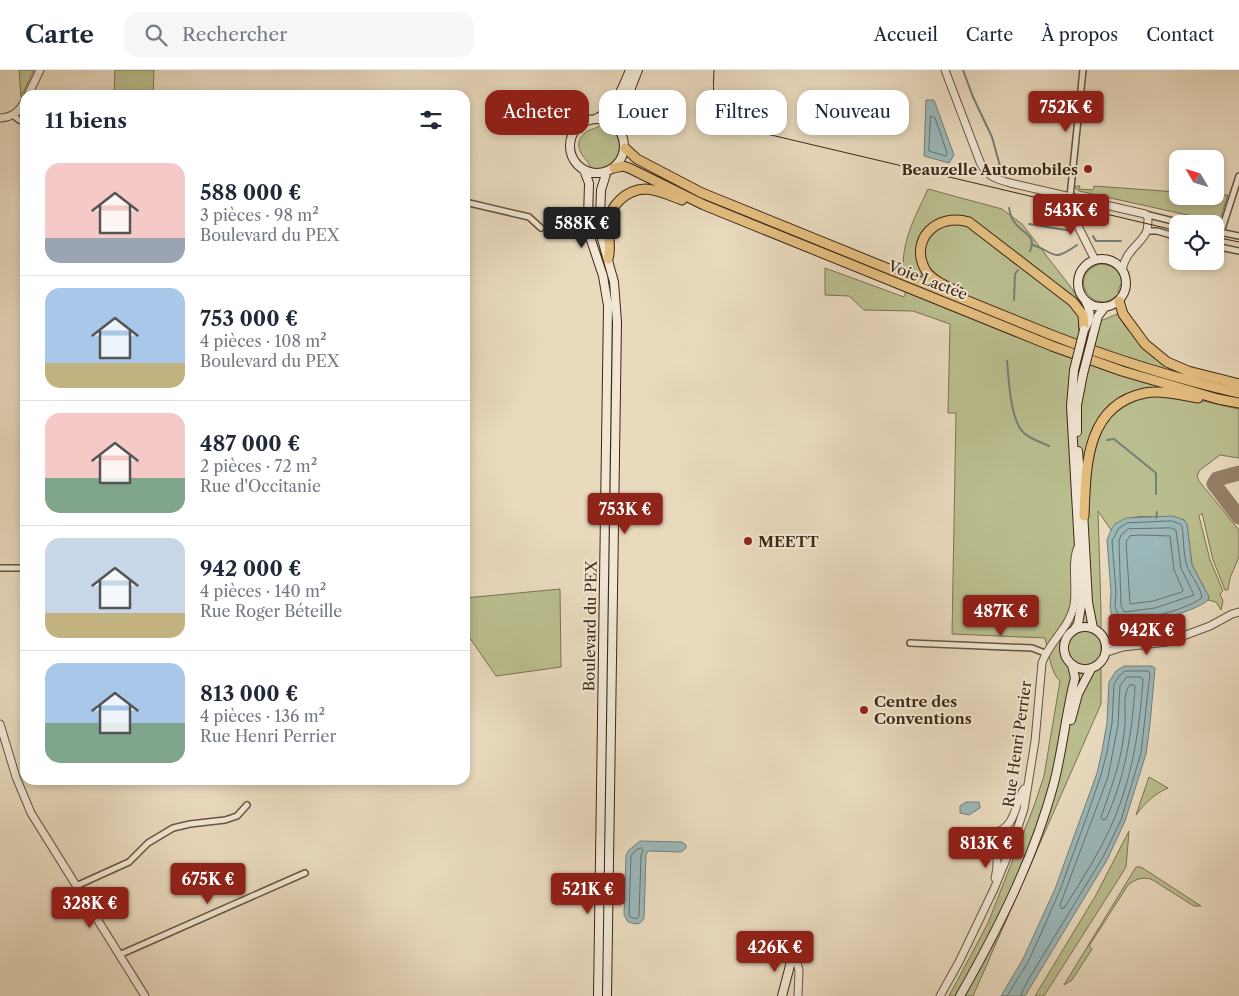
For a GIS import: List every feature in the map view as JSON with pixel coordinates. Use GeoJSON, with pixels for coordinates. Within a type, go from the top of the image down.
{"type":"FeatureCollection","features":[{"type":"Feature","properties":{"kind":"highway","name":"Voie Lactée"},"geometry":{"type":"LineString","coordinates":[[624,148],[637,160],[702,193],[1104,356],[1161,374],[1239,393]]}},
{"type":"Feature","properties":{"kind":"highway","name":"Voie Lactée"},"geometry":{"type":"LineString","coordinates":[[611,169],[623,166],[629,168],[704,205],[742,221],[1070,352],[1122,371],[1218,399],[1239,403]]}},
{"type":"Feature","properties":{"kind":"highway"},"geometry":{"type":"LineString","coordinates":[[608,258],[611,249],[608,231],[609,218],[615,205],[631,192],[644,189],[656,190],[708,211],[742,221]]}},
{"type":"Feature","properties":{"kind":"highway"},"geometry":{"type":"LineString","coordinates":[[969,302],[967,297],[940,283],[927,272],[922,260],[922,245],[927,233],[932,227],[946,220],[960,219],[969,222],[1058,289],[1079,308],[1084,330]]}},
{"type":"Feature","properties":{"kind":"highway"},"geometry":{"type":"LineString","coordinates":[[1119,301],[1123,314],[1145,344],[1167,362],[1188,371],[1239,384]]}},
{"type":"Feature","properties":{"kind":"highway"},"geometry":{"type":"LineString","coordinates":[[1084,516],[1088,453],[1093,437],[1105,416],[1123,401],[1145,393],[1165,393],[1204,399],[1218,399]]}},
{"type":"Feature","properties":{"kind":"main road"},"geometry":{"type":"LineString","coordinates":[[621,135],[624,140],[623,155],[611,169],[600,173],[584,170],[572,157],[570,141],[573,132],[586,121],[604,115],[623,87],[630,70]]}},
{"type":"Feature","properties":{"kind":"main road"},"geometry":{"type":"LineString","coordinates":[[630,90],[638,70]]}},
{"type":"Feature","properties":{"kind":"main road","name":"Boulevard du PEX"},"geometry":{"type":"LineString","coordinates":[[607,996],[617,322],[614,282],[602,239],[600,212],[601,190],[611,169]]}},
{"type":"Feature","properties":{"kind":"main road","name":"Boulevard du PEX"},"geometry":{"type":"LineString","coordinates":[[584,170],[589,183],[588,219],[590,237],[603,276],[608,306],[598,996]]}},
{"type":"Feature","properties":{"kind":"main road"},"geometry":{"type":"LineString","coordinates":[[960,996],[996,929],[1028,858],[1050,798],[1075,678],[1064,648],[1069,635],[1078,624],[1082,600],[1071,406],[1074,370],[1090,314],[1090,308],[1081,296],[1078,289],[1078,281],[1084,267],[1095,260],[1110,260],[1117,264],[1122,270],[1126,283],[1125,290],[1119,301],[1105,307],[1098,307],[1086,302]]}},
{"type":"Feature","properties":{"kind":"main road"},"geometry":{"type":"LineString","coordinates":[[1093,628],[1088,602],[1077,419],[1078,396],[1083,374],[1098,316],[1105,307]]}},
{"type":"Feature","properties":{"kind":"main road"},"geometry":{"type":"LineString","coordinates":[[1072,666],[1091,669],[1098,666],[1104,660],[1106,652],[1106,642],[1099,631],[1086,627],[1074,630]]}},
{"type":"Feature","properties":{"kind":"main road"},"geometry":{"type":"LineString","coordinates":[[1059,758],[1078,694],[1091,669]]}},
{"type":"Feature","properties":{"kind":"main road"},"geometry":{"type":"LineString","coordinates":[[782,996],[794,958]]}},
{"type":"Feature","properties":{"kind":"street"},"geometry":{"type":"LineString","coordinates":[[30,90],[40,70]]}},
{"type":"Feature","properties":{"kind":"street"},"geometry":{"type":"LineString","coordinates":[[945,70],[980,162],[986,173],[995,179],[1169,220]]}},
{"type":"Feature","properties":{"kind":"street"},"geometry":{"type":"LineString","coordinates":[[1083,70],[1070,197],[1070,214],[1078,225],[1095,260]]}},
{"type":"Feature","properties":{"kind":"street"},"geometry":{"type":"LineString","coordinates":[[0,118],[13,115],[20,109]]}},
{"type":"Feature","properties":{"kind":"street"},"geometry":{"type":"LineString","coordinates":[[13,115],[20,120]]}},
{"type":"Feature","properties":{"kind":"street"},"geometry":{"type":"LineString","coordinates":[[1224,223],[1239,176]]}},
{"type":"Feature","properties":{"kind":"street"},"geometry":{"type":"LineString","coordinates":[[470,203],[529,217],[541,228]]}},
{"type":"Feature","properties":{"kind":"street"},"geometry":{"type":"LineString","coordinates":[[1122,270],[1127,255],[1147,232],[1148,217],[1145,214]]}},
{"type":"Feature","properties":{"kind":"street"},"geometry":{"type":"LineString","coordinates":[[1147,232],[1157,231],[1169,234]]}},
{"type":"Feature","properties":{"kind":"street"},"geometry":{"type":"LineString","coordinates":[[1224,233],[1239,236]]}},
{"type":"Feature","properties":{"kind":"street"},"geometry":{"type":"LineString","coordinates":[[1224,248],[1239,252]]}},
{"type":"Feature","properties":{"kind":"street","name":"Rue Henri Perrier"},"geometry":{"type":"LineString","coordinates":[[940,996],[959,962],[988,901],[1012,845],[1024,809],[1035,741],[1042,663],[1045,653],[1072,614],[1076,589],[1076,552],[1078,547]]}},
{"type":"Feature","properties":{"kind":"street"},"geometry":{"type":"LineString","coordinates":[[0,568],[20,568]]}},
{"type":"Feature","properties":{"kind":"street"},"geometry":{"type":"LineString","coordinates":[[1106,652],[1123,647],[1167,642],[1210,626],[1239,612]]}},
{"type":"Feature","properties":{"kind":"street"},"geometry":{"type":"LineString","coordinates":[[1106,642],[1123,647]]}},
{"type":"Feature","properties":{"kind":"street"},"geometry":{"type":"LineString","coordinates":[[910,643],[1032,648],[1045,653]]}},
{"type":"Feature","properties":{"kind":"street"},"geometry":{"type":"LineString","coordinates":[[0,724],[16,777],[27,805],[145,996]]}},
{"type":"Feature","properties":{"kind":"street"},"geometry":{"type":"LineString","coordinates":[[988,901],[995,878],[998,857],[990,845],[976,837],[1001,831],[1007,826],[1027,785]]}},
{"type":"Feature","properties":{"kind":"street"},"geometry":{"type":"LineString","coordinates":[[76,886],[129,862],[148,843],[173,828],[225,820],[237,816],[247,806]]}},
{"type":"Feature","properties":{"kind":"street"},"geometry":{"type":"LineString","coordinates":[[119,956],[305,874]]}},
{"type":"Feature","properties":{"kind":"street"},"geometry":{"type":"LineString","coordinates":[[794,958],[799,970],[798,996]]}},
{"type":"Feature","properties":{"kind":"green space"},"geometry":{"type":"Polygon","coordinates":[[[19,70],[34,70],[24,90],[20,90],[19,70]]]}},
{"type":"Feature","properties":{"kind":"green space"},"geometry":{"type":"Polygon","coordinates":[[[115,70],[154,70],[153,90],[114,90],[115,70]]]}},
{"type":"Feature","properties":{"kind":"green space"},"geometry":{"type":"Polygon","coordinates":[[[599,126],[599,135],[617,136],[619,153],[614,162],[609,166],[594,169],[582,155],[579,141],[583,135],[589,135],[589,131],[599,126]]]}},
{"type":"Feature","properties":{"kind":"green space"},"geometry":{"type":"Polygon","coordinates":[[[1075,186],[1080,186],[1079,189],[1093,190],[1094,186],[1169,191],[1169,205],[1224,205],[1224,195],[1228,195],[1221,215],[1187,215],[1079,191],[1075,186]]]}},
{"type":"Feature","properties":{"kind":"green space"},"geometry":{"type":"Polygon","coordinates":[[[928,189],[1002,209],[1022,224],[1073,290],[1085,308],[1087,315],[1103,320],[1117,314],[1125,326],[1151,354],[1187,374],[1164,390],[1146,391],[1123,407],[1145,397],[1163,395],[1185,397],[1239,409],[1239,458],[1220,455],[1200,470],[1197,476],[1239,530],[1239,557],[1230,578],[1228,590],[1225,590],[1213,560],[1202,513],[1199,516],[1210,560],[1223,591],[1220,594],[1223,601],[1221,610],[1216,602],[1208,600],[1209,597],[1192,565],[1187,525],[1184,520],[1145,516],[1135,517],[1118,523],[1111,530],[1098,511],[1101,704],[973,996],[949,996],[988,923],[1034,806],[1044,776],[1060,681],[1054,673],[1045,638],[952,634],[956,413],[948,413],[950,324],[913,311],[864,310],[849,296],[825,295],[825,268],[904,297],[906,285],[903,263],[906,243],[928,189]]]}},
{"type":"Feature","properties":{"kind":"green space"},"geometry":{"type":"Polygon","coordinates":[[[1099,264],[1115,268],[1122,282],[1119,293],[1110,300],[1101,302],[1093,299],[1087,293],[1084,286],[1084,278],[1089,270],[1099,264]]]}},
{"type":"Feature","properties":{"kind":"green space"},"geometry":{"type":"Polygon","coordinates":[[[560,589],[561,667],[496,676],[470,638],[470,598],[560,589]]]}},
{"type":"Feature","properties":{"kind":"green space"},"geometry":{"type":"Polygon","coordinates":[[[1149,777],[1168,788],[1150,799],[1136,815],[1149,777]]]}},
{"type":"Feature","properties":{"kind":"green space"},"geometry":{"type":"Polygon","coordinates":[[[1129,831],[1126,867],[1044,996],[1035,996],[1096,895],[1129,831]]]}},
{"type":"Feature","properties":{"kind":"green space"},"geometry":{"type":"Polygon","coordinates":[[[1136,867],[1141,867],[1201,906],[1194,906],[1151,879],[1141,878],[1134,881],[1128,885],[1089,946],[1092,949],[1072,980],[1064,985],[1136,867]]]}},
{"type":"Feature","properties":{"kind":"water"},"geometry":{"type":"Polygon","coordinates":[[[926,100],[934,100],[954,155],[949,163],[924,156],[926,100]]]}},
{"type":"Feature","properties":{"kind":"water"},"geometry":{"type":"Polygon","coordinates":[[[1173,516],[1184,520],[1187,524],[1192,565],[1209,597],[1208,600],[1201,605],[1164,618],[1137,623],[1118,623],[1112,617],[1110,607],[1111,592],[1107,540],[1111,530],[1115,524],[1126,518],[1173,516]]]}},
{"type":"Feature","properties":{"kind":"water"},"geometry":{"type":"Polygon","coordinates":[[[1124,666],[1152,666],[1155,668],[1146,754],[1125,821],[1107,860],[1025,996],[1001,996],[1023,959],[1055,889],[1097,773],[1107,723],[1109,682],[1116,671],[1124,666]]]}},
{"type":"Feature","properties":{"kind":"water"},"geometry":{"type":"Polygon","coordinates":[[[966,802],[979,802],[980,808],[969,815],[960,813],[960,806],[966,802]]]}},
{"type":"Feature","properties":{"kind":"water"},"geometry":{"type":"Polygon","coordinates":[[[640,841],[682,842],[686,845],[686,848],[681,852],[648,851],[646,855],[644,918],[641,922],[635,924],[628,922],[624,915],[626,855],[640,841]]]}},
{"type":"Feature","properties":{"kind":"waterway"},"geometry":{"type":"LineString","coordinates":[[963,70],[973,97],[992,137],[1003,177]]}},
{"type":"Feature","properties":{"kind":"waterway"},"geometry":{"type":"LineString","coordinates":[[1009,208],[1011,216],[1018,227],[1032,241],[1030,251]]}},
{"type":"Feature","properties":{"kind":"waterway"},"geometry":{"type":"LineString","coordinates":[[1029,224],[1072,231]]}},
{"type":"Feature","properties":{"kind":"waterway"},"geometry":{"type":"LineString","coordinates":[[1093,236],[1096,241],[1121,241]]}},
{"type":"Feature","properties":{"kind":"waterway"},"geometry":{"type":"LineString","coordinates":[[1033,245],[1054,255],[1063,254],[1077,245]]}},
{"type":"Feature","properties":{"kind":"waterway"},"geometry":{"type":"LineString","coordinates":[[1014,300],[1015,274],[1018,270]]}},
{"type":"Feature","properties":{"kind":"waterway"},"geometry":{"type":"LineString","coordinates":[[1007,361],[1011,399],[1019,427],[1029,437],[1049,446]]}},
{"type":"Feature","properties":{"kind":"waterway"},"geometry":{"type":"LineString","coordinates":[[1107,440],[1114,439],[1156,473],[1156,494]]}},
{"type":"Feature","properties":{"kind":"waterway"},"geometry":{"type":"LineString","coordinates":[[1156,518],[1157,512]]}},
{"type":"Feature","properties":{"kind":"taxiway"},"geometry":{"type":"LineString","coordinates":[[1239,473],[1217,479],[1214,484],[1239,517]]}},
{"type":"Feature","properties":{"kind":"tram line"},"geometry":{"type":"LineString","coordinates":[[714,70],[715,103],[722,117],[737,127],[1169,229]]}},
{"type":"Feature","properties":{"kind":"tram line"},"geometry":{"type":"LineString","coordinates":[[1224,239],[1239,242]]}},
{"type":"Feature","properties":{"kind":"place","name":"Beauzelle Automobiles"},"geometry":{"type":"Point","coordinates":[1088,169]}},
{"type":"Feature","properties":{"kind":"place","name":"MEETT"},"geometry":{"type":"Point","coordinates":[748,541]}},
{"type":"Feature","properties":{"kind":"place","name":"Centre des Conventions"},"geometry":{"type":"Point","coordinates":[864,710]}}]}
